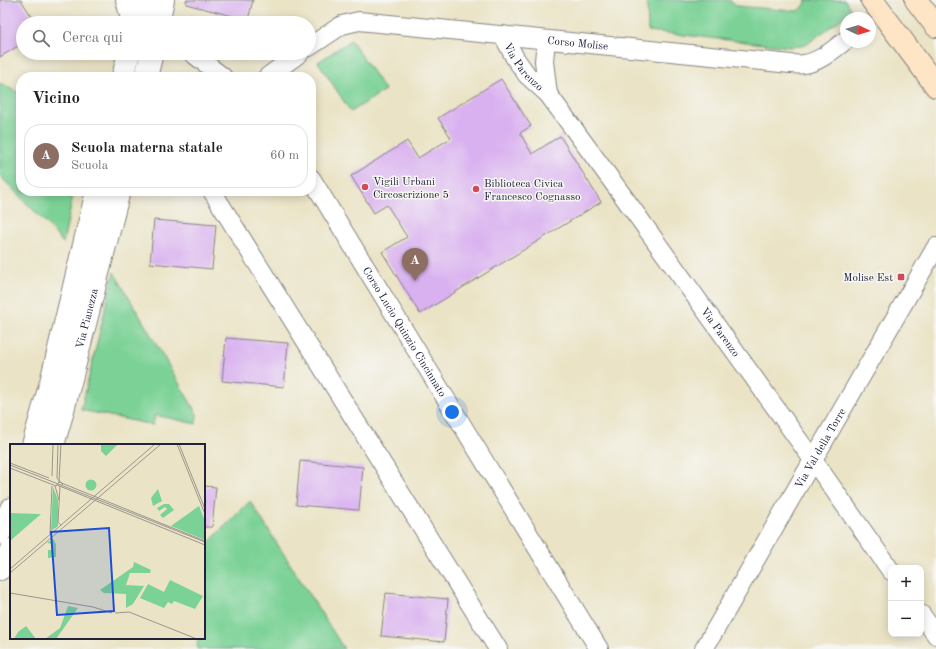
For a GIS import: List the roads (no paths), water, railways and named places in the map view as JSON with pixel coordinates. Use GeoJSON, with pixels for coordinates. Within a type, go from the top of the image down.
{"type":"FeatureCollection","features":[{"type":"Feature","properties":{"kind":"main road"},"geometry":{"type":"LineString","coordinates":[[916,0],[936,26]]}},
{"type":"Feature","properties":{"kind":"main road"},"geometry":{"type":"LineString","coordinates":[[877,7],[935,83]]}},
{"type":"Feature","properties":{"kind":"street"},"geometry":{"type":"LineString","coordinates":[[159,16],[163,0]]}},
{"type":"Feature","properties":{"kind":"street"},"geometry":{"type":"LineString","coordinates":[[133,16],[136,5],[149,16]]}},
{"type":"Feature","properties":{"kind":"street","name":"Corso Molise"},"geometry":{"type":"LineString","coordinates":[[316,42],[342,25],[359,21],[782,64],[804,64],[812,62],[823,57],[840,44]]}},
{"type":"Feature","properties":{"kind":"street","name":"Via Parenzo"},"geometry":{"type":"LineString","coordinates":[[503,35],[515,58],[527,76],[548,94],[628,202],[888,567]]}},
{"type":"Feature","properties":{"kind":"street","name":"Via Parenzo"},"geometry":{"type":"LineString","coordinates":[[546,40],[544,61],[548,94]]}},
{"type":"Feature","properties":{"kind":"street"},"geometry":{"type":"LineString","coordinates":[[123,72],[127,60]]}},
{"type":"Feature","properties":{"kind":"street"},"geometry":{"type":"LineString","coordinates":[[201,60],[217,72]]}},
{"type":"Feature","properties":{"kind":"street"},"geometry":{"type":"LineString","coordinates":[[274,72],[290,60]]}},
{"type":"Feature","properties":{"kind":"street","name":"Corso Lucio Quinzio Cincinnato"},"geometry":{"type":"LineString","coordinates":[[316,186],[599,649]]}},
{"type":"Feature","properties":{"kind":"street","name":"Via Pianezza"},"geometry":{"type":"LineString","coordinates":[[53,444],[53,374],[96,196]]}},
{"type":"Feature","properties":{"kind":"street","name":"Via Pianezza"},"geometry":{"type":"LineString","coordinates":[[34,444],[53,412],[118,196]]}},
{"type":"Feature","properties":{"kind":"street"},"geometry":{"type":"LineString","coordinates":[[215,196],[498,649]]}},
{"type":"Feature","properties":{"kind":"street","name":"Via Val della Torre"},"geometry":{"type":"LineString","coordinates":[[704,649],[936,247]]}},
{"type":"Feature","properties":{"kind":"street"},"geometry":{"type":"LineString","coordinates":[[0,533],[10,511]]}},
{"type":"Feature","properties":{"kind":"street"},"geometry":{"type":"LineString","coordinates":[[0,569],[10,552]]}},
{"type":"Feature","properties":{"kind":"street"},"geometry":{"type":"LineString","coordinates":[[924,618],[936,635]]}},
{"type":"Feature","properties":{"kind":"place","name":"Vigili Urbani Circoscrizione 5"},"geometry":{"type":"Point","coordinates":[365,187]}},
{"type":"Feature","properties":{"kind":"place","name":"Biblioteca Civica Francesco Cognasso"},"geometry":{"type":"Point","coordinates":[476,189]}},
{"type":"Feature","properties":{"kind":"place","name":"Molise Est"},"geometry":{"type":"Point","coordinates":[901,277]}},
{"type":"Feature","properties":{"kind":"place","name":"Scuola materna statale"},"geometry":{"type":"Point","coordinates":[415,281]}}]}
